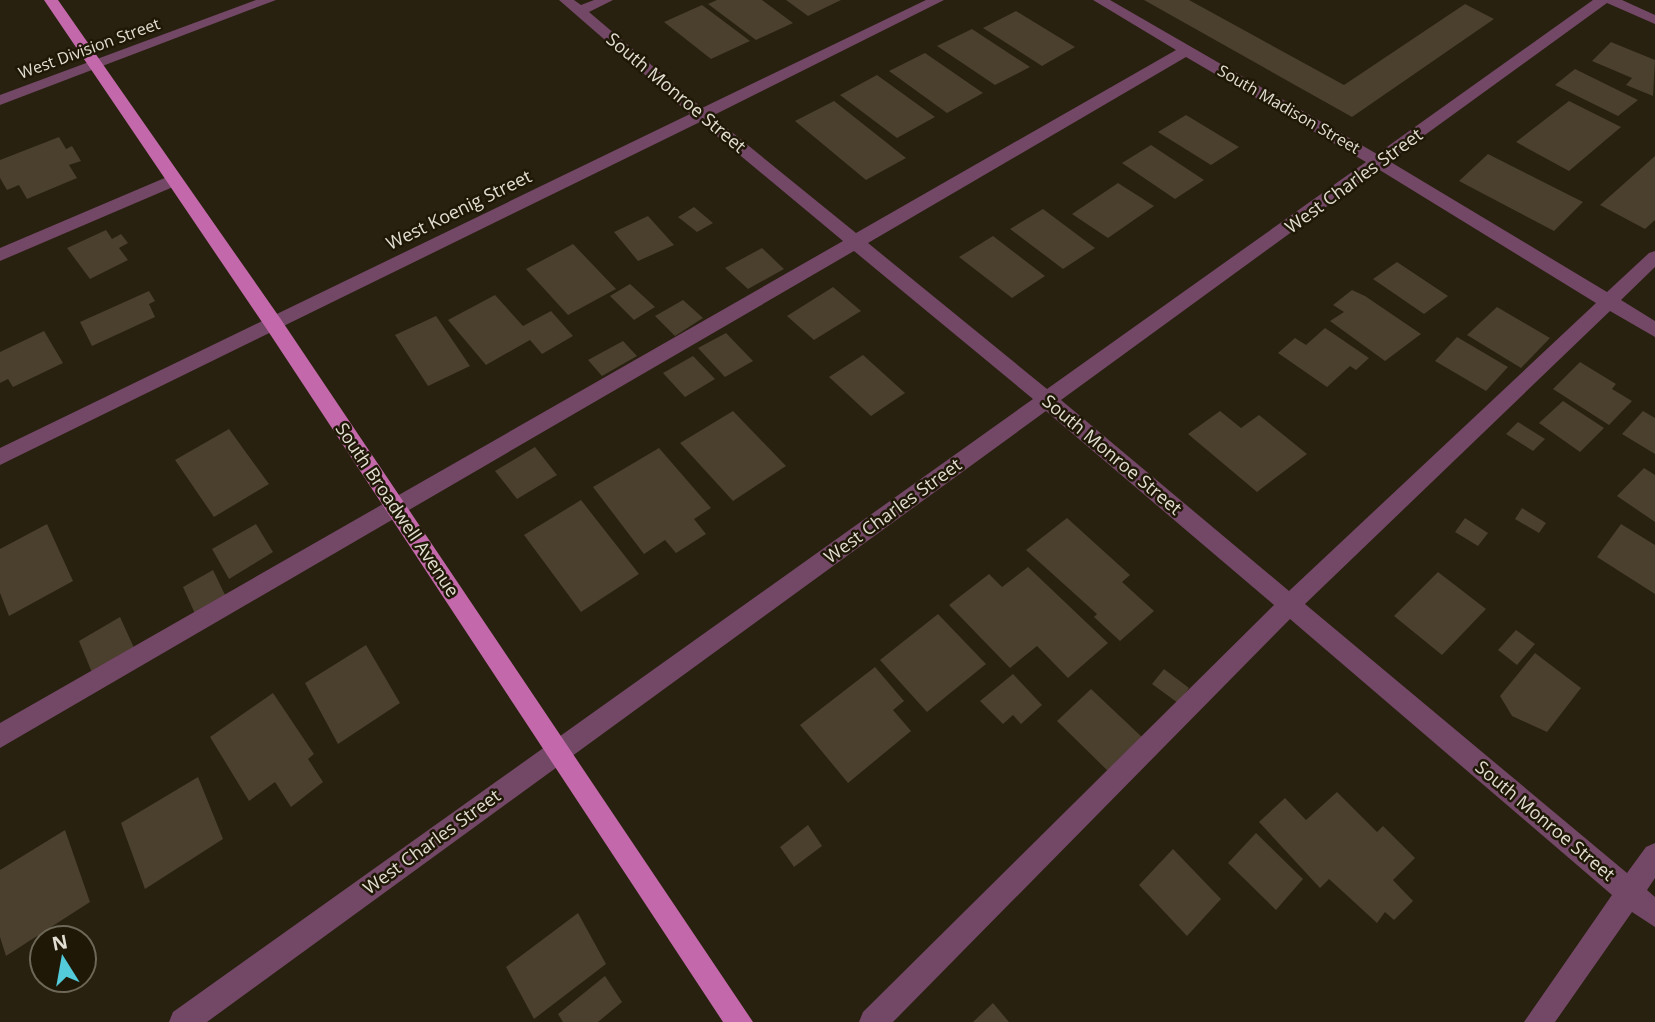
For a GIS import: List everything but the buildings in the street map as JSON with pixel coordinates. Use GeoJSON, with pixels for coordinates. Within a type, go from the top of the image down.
{"type":"FeatureCollection","features":[{"type":"Feature","properties":{"kind":"main road","name":"South Broadwell Avenue"},"geometry":{"type":"LineString","coordinates":[[51,0],[93,65],[274,323],[739,1022]]}},
{"type":"Feature","properties":{"kind":"street","name":"West Division Street"},"geometry":{"type":"LineString","coordinates":[[0,100],[269,0]]}},
{"type":"Feature","properties":{"kind":"street"},"geometry":{"type":"LineString","coordinates":[[573,6],[606,0]]}},
{"type":"Feature","properties":{"kind":"street","name":"West Koenig Street"},"geometry":{"type":"LineString","coordinates":[[0,457],[936,0]]}},
{"type":"Feature","properties":{"kind":"street","name":"South Madison Street"},"geometry":{"type":"LineString","coordinates":[[1100,0],[1380,163],[1655,330]]}},
{"type":"Feature","properties":{"kind":"street","name":"West Charles Street"},"geometry":{"type":"LineString","coordinates":[[183,1022],[1380,163],[1602,0]]}},
{"type":"Feature","properties":{"kind":"street"},"geometry":{"type":"LineString","coordinates":[[1611,0],[1655,20]]}},
{"type":"Feature","properties":{"kind":"street","name":"South Monroe Street"},"geometry":{"type":"LineString","coordinates":[[573,6],[701,116],[1047,400],[1655,914]]}},
{"type":"Feature","properties":{"kind":"street"},"geometry":{"type":"LineString","coordinates":[[0,736],[1187,50]]}},
{"type":"Feature","properties":{"kind":"street"},"geometry":{"type":"LineString","coordinates":[[0,255],[174,180]]}},
{"type":"Feature","properties":{"kind":"street"},"geometry":{"type":"LineString","coordinates":[[873,1022],[1289,605],[1655,257]]}},
{"type":"Feature","properties":{"kind":"street"},"geometry":{"type":"LineString","coordinates":[[1538,1022],[1655,856]]}}]}
